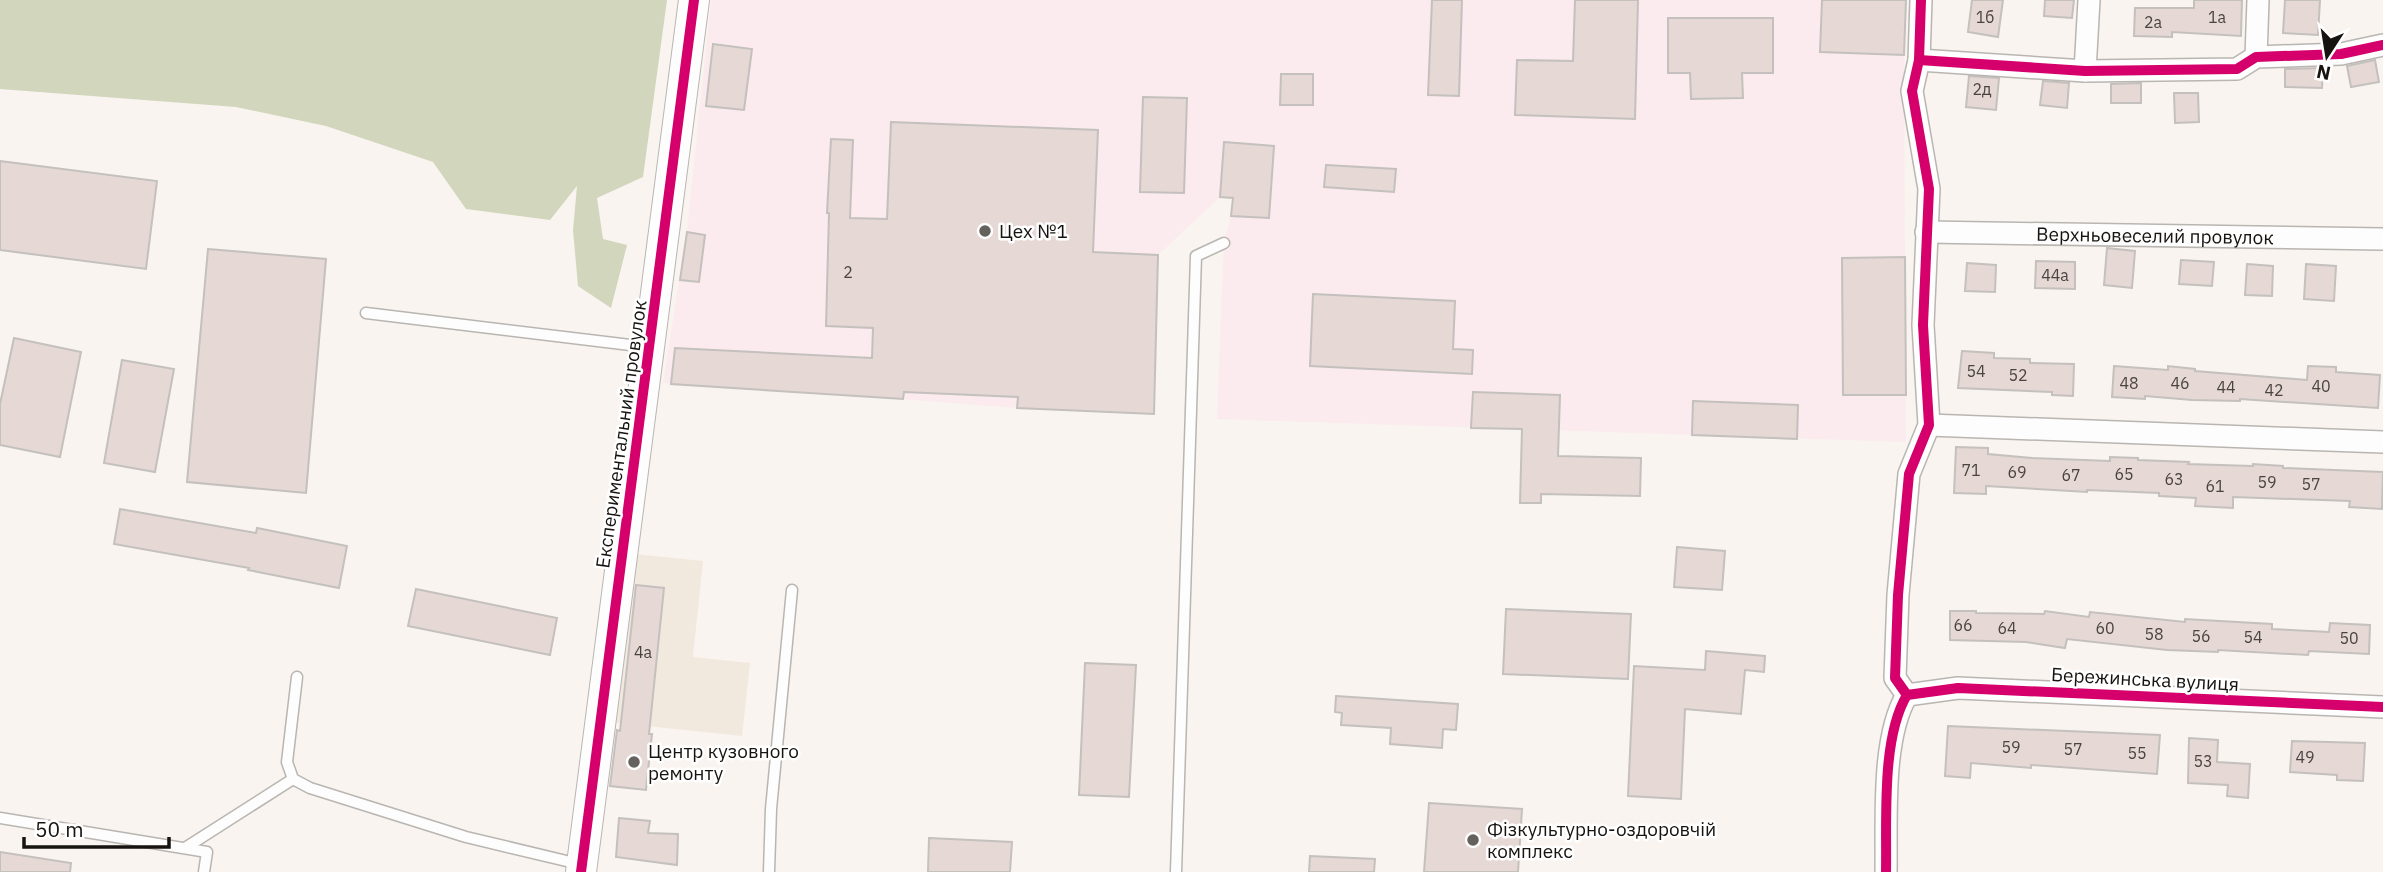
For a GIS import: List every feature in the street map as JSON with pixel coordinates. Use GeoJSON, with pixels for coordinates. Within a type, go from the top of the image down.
{"type":"FeatureCollection","features":[{"type":"Feature","properties":{"kind":"street","name":"Експериментальний провулок"},"geometry":{"type":"LineString","coordinates":[[581,868],[650,347],[659,317],[694,0]]}},
{"type":"Feature","properties":{"kind":"street"},"geometry":{"type":"LineString","coordinates":[[1886,872],[1891,744],[1899,708],[1907,695],[1895,678],[1898,595],[1909,474],[1929,425],[1923,325],[1929,189],[1912,91],[1919,60],[1921,0]]}},
{"type":"Feature","properties":{"kind":"street"},"geometry":{"type":"LineString","coordinates":[[2085,71],[2089,0]]}},
{"type":"Feature","properties":{"kind":"street"},"geometry":{"type":"LineString","coordinates":[[2256,57],[2258,0]]}},
{"type":"Feature","properties":{"kind":"street"},"geometry":{"type":"LineString","coordinates":[[1919,60],[2085,71],[2237,69],[2256,57],[2342,54],[2383,44]]}},
{"type":"Feature","properties":{"kind":"street","name":"Верхньовеселий провулок"},"geometry":{"type":"LineString","coordinates":[[1926,232],[2383,239]]}},
{"type":"Feature","properties":{"kind":"street"},"geometry":{"type":"LineString","coordinates":[[1929,425],[2383,442]]}},
{"type":"Feature","properties":{"kind":"street","name":"Бережинська вулиця"},"geometry":{"type":"LineString","coordinates":[[1907,695],[1958,688],[2383,707]]}},
{"type":"Feature","properties":{"kind":"lane"},"geometry":{"type":"LineString","coordinates":[[1176,872],[1196,257],[1224,243]]}},
{"type":"Feature","properties":{"kind":"lane"},"geometry":{"type":"LineString","coordinates":[[366,313],[650,347]]}},
{"type":"Feature","properties":{"kind":"lane"},"geometry":{"type":"LineString","coordinates":[[769,872],[771,809],[792,590]]}},
{"type":"Feature","properties":{"kind":"lane"},"geometry":{"type":"LineString","coordinates":[[297,677],[287,762],[293,779],[310,788],[466,837],[581,868]]}},
{"type":"Feature","properties":{"kind":"lane"},"geometry":{"type":"LineString","coordinates":[[185,848],[293,779]]}},
{"type":"Feature","properties":{"kind":"lane"},"geometry":{"type":"LineString","coordinates":[[0,818],[207,852],[204,872]]}},
{"type":"Feature","properties":{"kind":"shaded area"},"geometry":{"type":"Polygon","coordinates":[[[711,0],[1906,0],[1906,442],[1217,419],[1224,243],[1233,198],[1220,197],[1158,255],[1154,414],[1017,408],[663,383],[687,232],[711,0]]]}},
{"type":"Feature","properties":{"kind":"shaded area"},"geometry":{"type":"Polygon","coordinates":[[[625,553],[703,561],[693,657],[750,663],[742,736],[608,722],[625,553]]]}},
{"type":"Feature","properties":{"kind":"green space"},"geometry":{"type":"Polygon","coordinates":[[[0,0],[667,0],[643,177],[597,198],[603,239],[627,245],[611,308],[578,286],[573,230],[577,186],[550,220],[466,209],[433,162],[326,126],[236,107],[0,89],[0,0]]]}},
{"type":"Feature","properties":{"kind":"building"},"geometry":{"type":"Polygon","coordinates":[[[1432,0],[1462,0],[1459,96],[1428,95],[1432,0]]]}},
{"type":"Feature","properties":{"kind":"building"},"geometry":{"type":"Polygon","coordinates":[[[1575,0],[1638,0],[1635,119],[1515,115],[1517,60],[1573,61],[1575,0]]]}},
{"type":"Feature","properties":{"kind":"building"},"geometry":{"type":"Polygon","coordinates":[[[1822,0],[1906,0],[1904,55],[1820,52],[1822,0]]]}},
{"type":"Feature","properties":{"kind":"building"},"geometry":{"type":"Polygon","coordinates":[[[1972,0],[2003,0],[1998,37],[1968,32],[1972,0]]]}},
{"type":"Feature","properties":{"kind":"building"},"geometry":{"type":"Polygon","coordinates":[[[2045,0],[2074,0],[2072,18],[2044,16],[2045,0]]]}},
{"type":"Feature","properties":{"kind":"building"},"geometry":{"type":"Polygon","coordinates":[[[2194,0],[2242,0],[2241,36],[2172,32],[2172,37],[2134,36],[2135,8],[2194,8],[2194,0]]]}},
{"type":"Feature","properties":{"kind":"building"},"geometry":{"type":"Polygon","coordinates":[[[2285,0],[2320,0],[2318,35],[2283,33],[2285,0]]]}},
{"type":"Feature","properties":{"kind":"building"},"geometry":{"type":"Polygon","coordinates":[[[1668,18],[1773,18],[1773,73],[1742,73],[1743,98],[1691,99],[1690,73],[1668,73],[1668,18]]]}},
{"type":"Feature","properties":{"kind":"building"},"geometry":{"type":"Polygon","coordinates":[[[713,44],[752,49],[744,110],[706,106],[713,44]]]}},
{"type":"Feature","properties":{"kind":"building"},"geometry":{"type":"Polygon","coordinates":[[[2375,60],[2379,82],[2351,87],[2347,66],[2375,60]]]}},
{"type":"Feature","properties":{"kind":"building"},"geometry":{"type":"Polygon","coordinates":[[[2323,68],[2322,88],[2285,87],[2285,69],[2323,68]]]}},
{"type":"Feature","properties":{"kind":"building"},"geometry":{"type":"Polygon","coordinates":[[[1281,74],[1313,74],[1313,105],[1280,105],[1281,74]]]}},
{"type":"Feature","properties":{"kind":"building"},"geometry":{"type":"Polygon","coordinates":[[[1969,76],[1999,78],[1996,110],[1966,107],[1969,76]]]}},
{"type":"Feature","properties":{"kind":"building"},"geometry":{"type":"Polygon","coordinates":[[[2043,81],[2069,83],[2067,108],[2040,105],[2043,81]]]}},
{"type":"Feature","properties":{"kind":"building"},"geometry":{"type":"Polygon","coordinates":[[[2141,83],[2141,103],[2111,103],[2111,84],[2141,83]]]}},
{"type":"Feature","properties":{"kind":"building"},"geometry":{"type":"Polygon","coordinates":[[[2174,93],[2198,93],[2199,122],[2175,123],[2174,93]]]}},
{"type":"Feature","properties":{"kind":"building"},"geometry":{"type":"Polygon","coordinates":[[[1143,97],[1187,98],[1184,193],[1140,192],[1143,97]]]}},
{"type":"Feature","properties":{"kind":"building"},"geometry":{"type":"Polygon","coordinates":[[[891,122],[1098,130],[1093,252],[1158,255],[1154,414],[1017,408],[1018,397],[904,392],[903,399],[671,384],[675,348],[872,358],[873,328],[826,326],[831,139],[853,140],[850,218],[887,219],[891,122]]]}},
{"type":"Feature","properties":{"kind":"building"},"geometry":{"type":"Polygon","coordinates":[[[1224,142],[1274,146],[1269,218],[1231,216],[1233,198],[1220,197],[1224,142]]]}},
{"type":"Feature","properties":{"kind":"building"},"geometry":{"type":"Polygon","coordinates":[[[0,161],[157,181],[146,269],[0,250],[0,161]]]}},
{"type":"Feature","properties":{"kind":"building"},"geometry":{"type":"Polygon","coordinates":[[[1326,165],[1396,169],[1394,192],[1324,187],[1326,165]]]}},
{"type":"Feature","properties":{"kind":"building"},"geometry":{"type":"Polygon","coordinates":[[[687,232],[705,235],[699,282],[680,280],[687,232]]]}},
{"type":"Feature","properties":{"kind":"building"},"geometry":{"type":"Polygon","coordinates":[[[2107,248],[2135,251],[2132,288],[2104,285],[2107,248]]]}},
{"type":"Feature","properties":{"kind":"building"},"geometry":{"type":"Polygon","coordinates":[[[208,249],[326,259],[306,493],[187,482],[208,249]]]}},
{"type":"Feature","properties":{"kind":"building"},"geometry":{"type":"Polygon","coordinates":[[[1905,257],[1906,395],[1843,395],[1842,258],[1905,257]]]}},
{"type":"Feature","properties":{"kind":"building"},"geometry":{"type":"Polygon","coordinates":[[[2181,260],[2214,262],[2212,286],[2179,284],[2181,260]]]}},
{"type":"Feature","properties":{"kind":"building"},"geometry":{"type":"Polygon","coordinates":[[[2036,261],[2075,262],[2075,289],[2035,288],[2036,261]]]}},
{"type":"Feature","properties":{"kind":"building"},"geometry":{"type":"Polygon","coordinates":[[[1967,263],[1996,265],[1995,292],[1965,291],[1967,263]]]}},
{"type":"Feature","properties":{"kind":"building"},"geometry":{"type":"Polygon","coordinates":[[[2247,264],[2273,266],[2272,296],[2245,295],[2247,264]]]}},
{"type":"Feature","properties":{"kind":"building"},"geometry":{"type":"Polygon","coordinates":[[[2306,264],[2336,266],[2334,301],[2304,299],[2306,264]]]}},
{"type":"Feature","properties":{"kind":"building"},"geometry":{"type":"Polygon","coordinates":[[[1313,294],[1455,301],[1453,349],[1473,350],[1472,374],[1310,366],[1313,294]]]}},
{"type":"Feature","properties":{"kind":"building"},"geometry":{"type":"Polygon","coordinates":[[[14,338],[81,352],[60,457],[0,445],[0,404],[14,338]]]}},
{"type":"Feature","properties":{"kind":"building"},"geometry":{"type":"Polygon","coordinates":[[[1962,351],[1994,353],[1994,358],[2030,359],[2030,363],[2074,364],[2073,396],[2052,395],[2052,392],[1958,388],[1962,351]]]}},
{"type":"Feature","properties":{"kind":"building"},"geometry":{"type":"Polygon","coordinates":[[[122,360],[174,369],[155,472],[104,463],[122,360]]]}},
{"type":"Feature","properties":{"kind":"building"},"geometry":{"type":"Polygon","coordinates":[[[2114,366],[2168,370],[2168,366],[2195,371],[2307,380],[2308,366],[2336,367],[2336,372],[2380,375],[2378,408],[2240,399],[2112,397],[2114,366]]]}},
{"type":"Feature","properties":{"kind":"building"},"geometry":{"type":"Polygon","coordinates":[[[1473,392],[1560,395],[1558,456],[1641,458],[1640,496],[1541,494],[1541,503],[1520,503],[1522,429],[1471,428],[1473,392]]]}},
{"type":"Feature","properties":{"kind":"building"},"geometry":{"type":"Polygon","coordinates":[[[1693,401],[1798,405],[1797,439],[1692,435],[1693,401]]]}},
{"type":"Feature","properties":{"kind":"building"},"geometry":{"type":"Polygon","coordinates":[[[1956,447],[1988,448],[1988,454],[2032,458],[2110,461],[2110,457],[2138,458],[2189,462],[2188,464],[2253,464],[2283,468],[2383,472],[2382,509],[2349,507],[2350,501],[2233,497],[2233,508],[2195,506],[2196,498],[2159,496],[2159,493],[1986,486],[1986,494],[1954,493],[1956,447]]]}},
{"type":"Feature","properties":{"kind":"building"},"geometry":{"type":"Polygon","coordinates":[[[120,509],[256,533],[257,528],[347,546],[339,588],[248,570],[249,568],[114,544],[120,509]]]}},
{"type":"Feature","properties":{"kind":"building"},"geometry":{"type":"Polygon","coordinates":[[[1677,547],[1725,551],[1722,590],[1674,587],[1677,547]]]}},
{"type":"Feature","properties":{"kind":"building"},"geometry":{"type":"Polygon","coordinates":[[[636,585],[664,588],[646,790],[610,786],[617,730],[620,731],[636,585]]]}},
{"type":"Feature","properties":{"kind":"building"},"geometry":{"type":"Polygon","coordinates":[[[416,589],[557,618],[550,655],[408,626],[416,589]]]}},
{"type":"Feature","properties":{"kind":"building"},"geometry":{"type":"Polygon","coordinates":[[[1506,609],[1631,614],[1628,679],[1503,674],[1506,609]]]}},
{"type":"Feature","properties":{"kind":"building"},"geometry":{"type":"Polygon","coordinates":[[[1950,611],[2044,614],[2045,611],[2089,617],[2090,612],[2185,622],[2185,619],[2272,624],[2272,629],[2329,632],[2330,623],[2370,625],[2369,654],[2309,651],[2308,655],[2167,650],[2067,639],[2065,648],[2026,642],[1950,640],[1950,611]]]}},
{"type":"Feature","properties":{"kind":"building"},"geometry":{"type":"Polygon","coordinates":[[[1706,651],[1765,656],[1764,672],[1745,670],[1741,714],[1685,709],[1681,799],[1628,796],[1634,666],[1705,670],[1706,651]]]}},
{"type":"Feature","properties":{"kind":"building"},"geometry":{"type":"Polygon","coordinates":[[[1085,663],[1136,665],[1129,797],[1079,795],[1085,663]]]}},
{"type":"Feature","properties":{"kind":"building"},"geometry":{"type":"Polygon","coordinates":[[[1336,696],[1458,704],[1456,730],[1443,729],[1442,748],[1390,744],[1391,728],[1341,725],[1342,713],[1335,712],[1336,696]]]}},
{"type":"Feature","properties":{"kind":"building"},"geometry":{"type":"Polygon","coordinates":[[[1948,726],[2160,735],[2157,774],[1971,763],[1970,778],[1945,776],[1948,726]]]}},
{"type":"Feature","properties":{"kind":"building"},"geometry":{"type":"Polygon","coordinates":[[[2189,738],[2218,740],[2217,762],[2250,764],[2248,798],[2227,796],[2228,785],[2188,783],[2189,738]]]}},
{"type":"Feature","properties":{"kind":"building"},"geometry":{"type":"Polygon","coordinates":[[[2292,741],[2365,743],[2363,781],[2337,780],[2337,775],[2290,772],[2292,741]]]}},
{"type":"Feature","properties":{"kind":"building","name":"Фізкультурно-оздоровчій комплекс"},"geometry":{"type":"Polygon","coordinates":[[[1429,803],[1522,809],[1518,872],[1424,872],[1429,803]]]}},
{"type":"Feature","properties":{"kind":"building"},"geometry":{"type":"Polygon","coordinates":[[[619,818],[650,821],[648,833],[678,834],[677,865],[616,857],[619,818]]]}},
{"type":"Feature","properties":{"kind":"building"},"geometry":{"type":"Polygon","coordinates":[[[929,838],[1012,842],[1010,872],[928,872],[929,838]]]}},
{"type":"Feature","properties":{"kind":"building"},"geometry":{"type":"Polygon","coordinates":[[[0,852],[71,863],[70,872],[0,872],[0,852]]]}},
{"type":"Feature","properties":{"kind":"building"},"geometry":{"type":"Polygon","coordinates":[[[1310,856],[1375,859],[1374,872],[1309,872],[1310,856]]]}},
{"type":"Feature","properties":{"kind":"cycle path"},"geometry":{"type":"LineString","coordinates":[[581,872],[694,0]]}},
{"type":"Feature","properties":{"kind":"cycle path"},"geometry":{"type":"LineString","coordinates":[[1886,872],[1889,756],[1899,713],[1907,695],[1895,678],[1898,595],[1909,474],[1929,425],[1923,325],[1929,189],[1912,91],[1919,60],[1921,0]]}},
{"type":"Feature","properties":{"kind":"cycle path"},"geometry":{"type":"LineString","coordinates":[[1919,60],[2085,71],[2237,69],[2256,57],[2341,54],[2383,45]]}},
{"type":"Feature","properties":{"kind":"cycle path"},"geometry":{"type":"LineString","coordinates":[[1907,695],[1958,688],[2383,707]]}},
{"type":"Feature","properties":{"kind":"place","name":"Цех №1"},"geometry":{"type":"Point","coordinates":[985,231]}},
{"type":"Feature","properties":{"kind":"place","name":"Центр кузовного ремонту"},"geometry":{"type":"Point","coordinates":[634,762]}},
{"type":"Feature","properties":{"kind":"place","name":"Фізкультурно-оздоровчій комплекс"},"geometry":{"type":"Point","coordinates":[1473,840]}}]}
